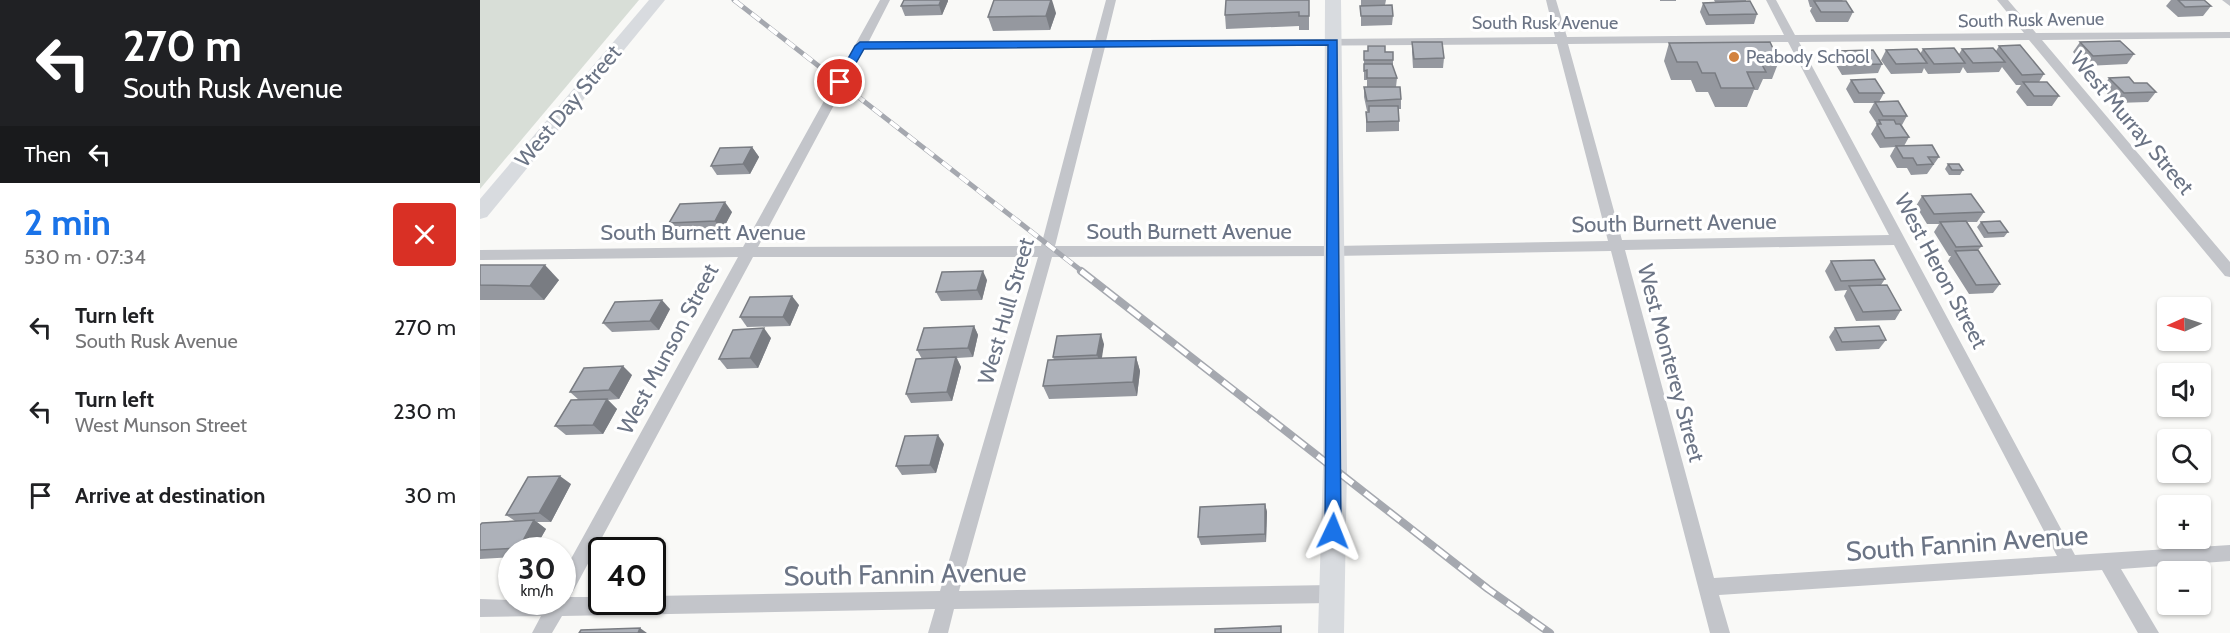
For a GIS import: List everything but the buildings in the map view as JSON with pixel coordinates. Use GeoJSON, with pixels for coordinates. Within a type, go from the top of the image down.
{"type":"FeatureCollection","features":[{"type":"Feature","properties":{"kind":"street","name":"West Day Street"},"geometry":{"type":"LineString","coordinates":[[480,213],[657,0]]}},
{"type":"Feature","properties":{"kind":"street","name":"West Munson Street"},"geometry":{"type":"LineString","coordinates":[[576,569],[885,0]]}},
{"type":"Feature","properties":{"kind":"street","name":"West Hull Street"},"geometry":{"type":"LineString","coordinates":[[938,633],[1046,253],[1111,0]]}},
{"type":"Feature","properties":{"kind":"street"},"geometry":{"type":"LineString","coordinates":[[1331,633],[1335,468],[1333,0]]}},
{"type":"Feature","properties":{"kind":"street","name":"West Monterey Street"},"geometry":{"type":"LineString","coordinates":[[1551,0],[1614,245],[1720,633]]}},
{"type":"Feature","properties":{"kind":"street","name":"West Heron Street"},"geometry":{"type":"LineString","coordinates":[[1771,0],[2070,563]]}},
{"type":"Feature","properties":{"kind":"street","name":"West Murray Street"},"geometry":{"type":"LineString","coordinates":[[2002,0],[2230,272]]}},
{"type":"Feature","properties":{"kind":"street","name":"South Rusk Avenue"},"geometry":{"type":"LineString","coordinates":[[860,46],[2230,35]]}},
{"type":"Feature","properties":{"kind":"street","name":"South Burnett Avenue"},"geometry":{"type":"LineString","coordinates":[[480,255],[1334,251],[1897,240]]}},
{"type":"Feature","properties":{"kind":"street","name":"South Fannin Avenue"},"geometry":{"type":"LineString","coordinates":[[1708,587],[2230,553]]}},
{"type":"Feature","properties":{"kind":"street"},"geometry":{"type":"LineString","coordinates":[[2108,561],[2149,633]]}},
{"type":"Feature","properties":{"kind":"street","name":"South Fannin Avenue"},"geometry":{"type":"LineString","coordinates":[[576,600],[947,600],[1331,594]]}},
{"type":"Feature","properties":{"kind":"street","name":"South Fannin Avenue"},"geometry":{"type":"LineString","coordinates":[[480,608],[498,606]]}},
{"type":"Feature","properties":{"kind":"street","name":"West Munson Street"},"geometry":{"type":"LineString","coordinates":[[542,633],[551,615]]}},
{"type":"Feature","properties":{"kind":"shaded area"},"geometry":{"type":"Polygon","coordinates":[[[480,0],[639,0],[480,189],[480,0]]]}},
{"type":"Feature","properties":{"kind":"railway"},"geometry":{"type":"LineString","coordinates":[[734,0],[1083,272]]}},
{"type":"Feature","properties":{"kind":"railway"},"geometry":{"type":"LineString","coordinates":[[1081,271],[1488,589],[1550,633]]}},
{"type":"Feature","properties":{"kind":"place","name":"Peabody School"},"geometry":{"type":"Point","coordinates":[1734,57]}},
{"type":"Feature","properties":{"kind":"route"},"geometry":{"type":"LineString","coordinates":[[840,82],[860,46],[1333,42],[1335,468],[1333,531]]}}]}
